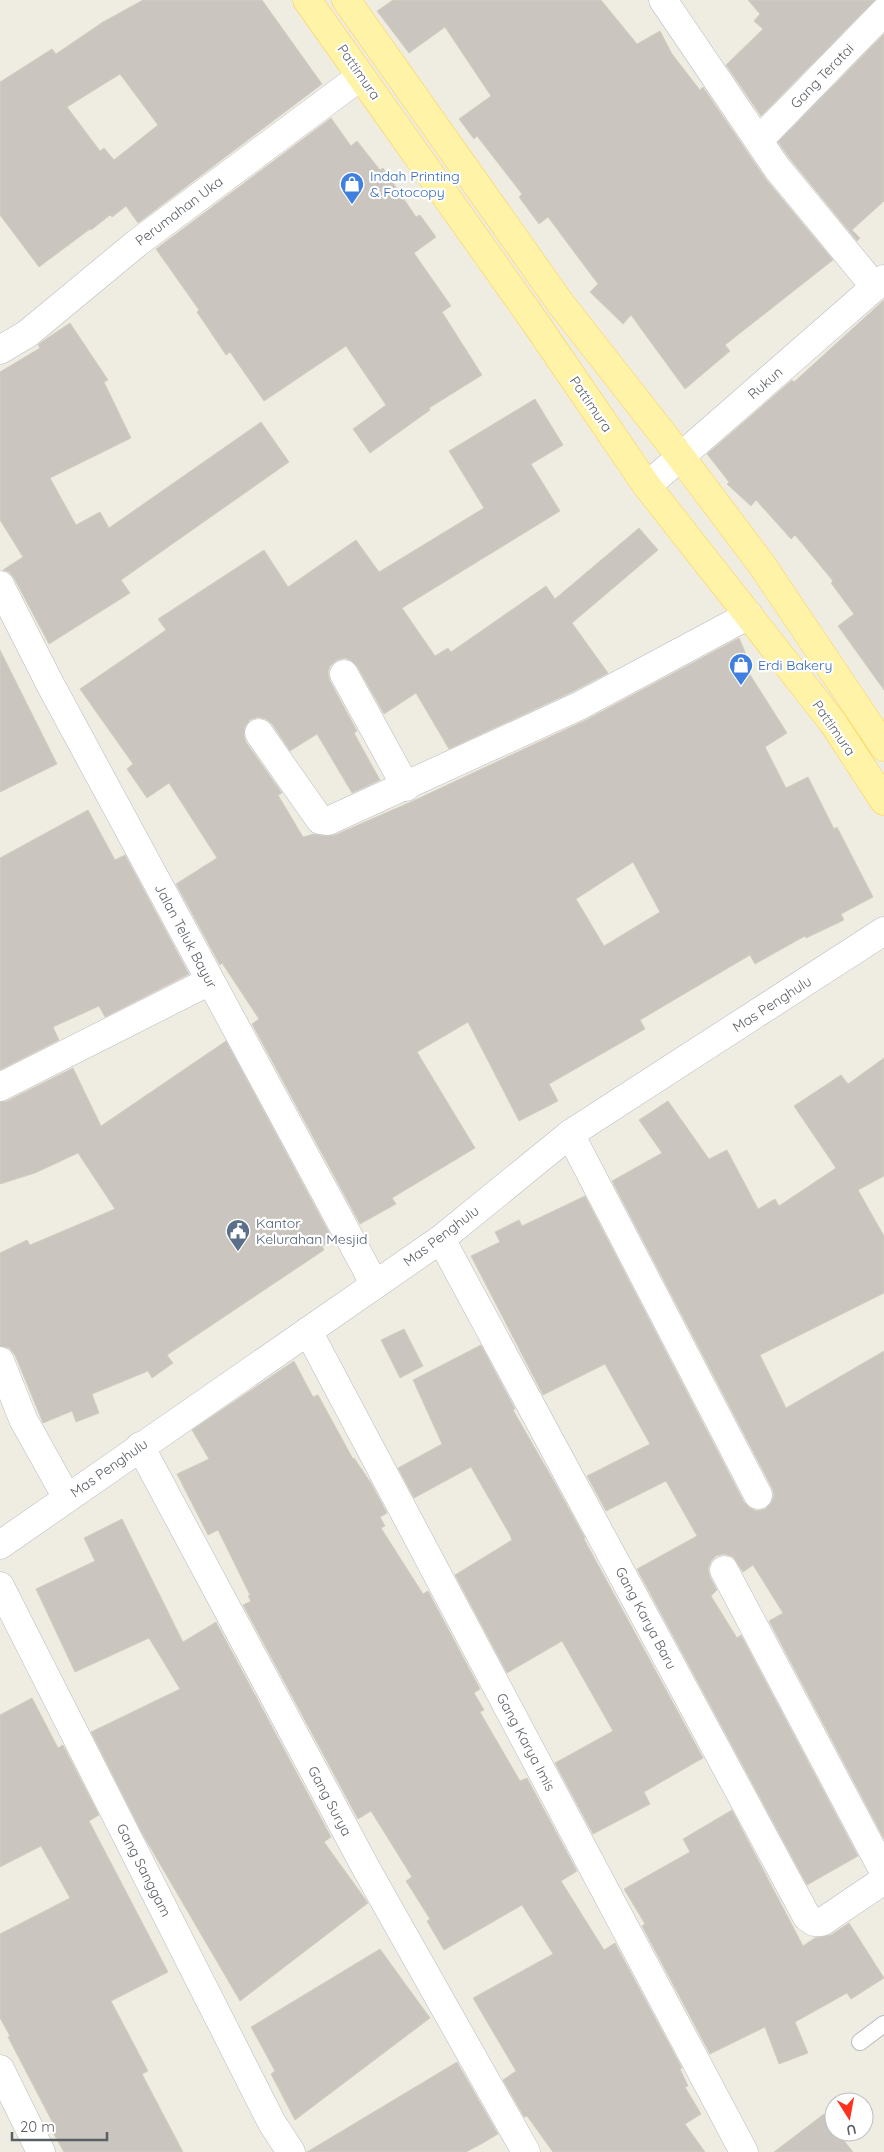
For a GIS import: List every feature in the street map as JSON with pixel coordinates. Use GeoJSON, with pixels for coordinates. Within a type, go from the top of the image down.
{"type":"FeatureCollection","features":[{"type":"Feature","properties":{"kind":"main road","name":"Pattimura"},"geometry":{"type":"LineString","coordinates":[[307,0],[537,325],[647,486],[834,724],[884,802]]}},
{"type":"Feature","properties":{"kind":"main road"},"geometry":{"type":"LineString","coordinates":[[346,0],[561,304],[680,456],[762,565],[884,746]]}},
{"type":"Feature","properties":{"kind":"street"},"geometry":{"type":"LineString","coordinates":[[666,1],[777,168],[880,283]]}},
{"type":"Feature","properties":{"kind":"street","name":"Gang Teratai"},"geometry":{"type":"LineString","coordinates":[[759,140],[884,12]]}},
{"type":"Feature","properties":{"kind":"street","name":"Perumahan Uka"},"geometry":{"type":"LineString","coordinates":[[0,350],[27,334],[137,242],[362,76]]}},
{"type":"Feature","properties":{"kind":"street","name":"Rukun"},"geometry":{"type":"LineString","coordinates":[[647,486],[880,283]]}},
{"type":"Feature","properties":{"kind":"street","name":"Jalan Teluk Bayur"},"geometry":{"type":"LineString","coordinates":[[0,585],[48,682],[375,1285]]}},
{"type":"Feature","properties":{"kind":"street"},"geometry":{"type":"LineString","coordinates":[[259,733],[320,820],[324,822],[406,787],[579,706],[749,615]]}},
{"type":"Feature","properties":{"kind":"street"},"geometry":{"type":"LineString","coordinates":[[344,674],[406,787]]}},
{"type":"Feature","properties":{"kind":"street","name":"Mas Penghulu"},"geometry":{"type":"LineString","coordinates":[[0,1545],[140,1446],[441,1239],[570,1134],[884,931]]}},
{"type":"Feature","properties":{"kind":"street"},"geometry":{"type":"LineString","coordinates":[[0,1087],[210,981]]}},
{"type":"Feature","properties":{"kind":"street"},"geometry":{"type":"LineString","coordinates":[[570,1134],[758,1495]]}},
{"type":"Feature","properties":{"kind":"street","name":"Gang Karya Baru"},"geometry":{"type":"LineString","coordinates":[[441,1239],[807,1917],[814,1922],[822,1922],[884,1880]]}},
{"type":"Feature","properties":{"kind":"street","name":"Gang Karya Imis"},"geometry":{"type":"LineString","coordinates":[[308,1331],[744,2152]]}},
{"type":"Feature","properties":{"kind":"street"},"geometry":{"type":"LineString","coordinates":[[0,1361],[23,1419],[67,1498]]}},
{"type":"Feature","properties":{"kind":"street","name":"Gang Surya"},"geometry":{"type":"LineString","coordinates":[[140,1446],[367,1870],[526,2152]]}},
{"type":"Feature","properties":{"kind":"street"},"geometry":{"type":"LineString","coordinates":[[724,1570],[884,1872]]}},
{"type":"Feature","properties":{"kind":"street","name":"Gang Sanggam"},"geometry":{"type":"LineString","coordinates":[[0,1586],[272,2123],[291,2152]]}},
{"type":"Feature","properties":{"kind":"street"},"geometry":{"type":"LineString","coordinates":[[0,2069],[41,2152]]}},
{"type":"Feature","properties":{"kind":"lane"},"geometry":{"type":"LineString","coordinates":[[860,2042],[884,2024]]}},
{"type":"Feature","properties":{"kind":"building"},"geometry":{"type":"Polygon","coordinates":[[[143,0],[262,0],[322,84],[138,223],[126,206],[112,217],[110,215],[90,229],[39,267],[0,215],[0,82],[52,49],[56,54],[103,22],[143,0]],[[120,74],[67,107],[100,151],[104,148],[114,160],[158,125],[120,74]]]}},
{"type":"Feature","properties":{"kind":"building"},"geometry":{"type":"Polygon","coordinates":[[[393,0],[601,0],[637,44],[660,31],[672,54],[700,90],[703,87],[765,178],[833,260],[725,345],[730,351],[685,389],[631,315],[623,324],[590,292],[598,284],[548,217],[539,224],[519,197],[522,194],[477,136],[474,139],[459,119],[491,96],[445,27],[409,53],[377,11],[393,0]]]}},
{"type":"Feature","properties":{"kind":"building"},"geometry":{"type":"Polygon","coordinates":[[[748,0],[875,0],[761,116],[726,65],[763,29],[754,21],[760,14],[748,0]]]}},
{"type":"Feature","properties":{"kind":"building"},"geometry":{"type":"Polygon","coordinates":[[[884,34],[884,201],[852,230],[860,238],[857,241],[778,142],[884,34]]]}},
{"type":"Feature","properties":{"kind":"building"},"geometry":{"type":"Polygon","coordinates":[[[331,118],[351,146],[357,141],[380,170],[383,168],[416,217],[420,215],[436,237],[414,253],[451,306],[442,312],[482,375],[429,408],[430,410],[370,453],[353,429],[386,405],[346,346],[264,401],[230,352],[226,355],[197,312],[199,310],[156,249],[331,118]]]}},
{"type":"Feature","properties":{"kind":"building"},"geometry":{"type":"Polygon","coordinates":[[[884,300],[884,690],[838,626],[854,614],[831,583],[833,581],[795,535],[791,539],[756,500],[751,506],[727,484],[729,482],[707,454],[792,380],[794,382],[884,300]]]}},
{"type":"Feature","properties":{"kind":"building"},"geometry":{"type":"Polygon","coordinates":[[[70,323],[108,380],[104,382],[131,438],[50,478],[76,525],[100,512],[109,528],[261,422],[289,462],[121,580],[130,593],[49,644],[14,578],[9,572],[3,570],[23,557],[0,520],[0,372],[40,348],[38,345],[70,323]]]}},
{"type":"Feature","properties":{"kind":"building"},"geometry":{"type":"Polygon","coordinates":[[[535,399],[563,445],[531,464],[560,511],[402,608],[435,656],[448,648],[451,652],[546,586],[555,599],[639,528],[658,550],[572,623],[608,673],[572,692],[449,749],[416,693],[384,714],[357,666],[345,658],[337,660],[330,666],[328,673],[330,681],[357,731],[354,733],[380,780],[352,793],[317,734],[290,751],[272,724],[266,719],[258,717],[250,720],[245,727],[244,735],[246,742],[282,793],[278,795],[303,837],[314,834],[335,835],[413,801],[586,720],[739,638],[748,659],[742,662],[787,733],[765,747],[786,788],[808,777],[834,829],[837,827],[873,897],[841,914],[844,920],[806,938],[805,936],[755,964],[750,955],[640,1020],[645,1029],[549,1084],[558,1101],[519,1121],[468,1022],[417,1052],[475,1148],[392,1198],[396,1204],[360,1224],[252,1024],[259,1019],[222,963],[220,965],[176,884],[217,858],[169,783],[147,798],[127,769],[133,764],[80,689],[166,630],[158,619],[264,550],[288,587],[356,540],[379,572],[484,508],[449,451],[535,399]],[[633,862],[576,899],[604,946],[660,912],[633,862]]]}},
{"type":"Feature","properties":{"kind":"building"},"geometry":{"type":"Polygon","coordinates":[[[0,650],[57,764],[0,792],[0,650]]]}},
{"type":"Feature","properties":{"kind":"building"},"geometry":{"type":"Polygon","coordinates":[[[88,810],[115,860],[125,855],[189,974],[105,1017],[99,1006],[53,1027],[59,1040],[0,1070],[0,858],[88,810]]]}},
{"type":"Feature","properties":{"kind":"building"},"geometry":{"type":"Polygon","coordinates":[[[226,1041],[333,1240],[322,1246],[324,1250],[167,1355],[173,1363],[152,1378],[148,1371],[92,1394],[99,1413],[76,1422],[72,1411],[43,1423],[15,1355],[9,1348],[0,1346],[0,1253],[27,1240],[30,1245],[115,1209],[78,1153],[35,1173],[0,1184],[0,1102],[7,1101],[73,1068],[101,1126],[226,1041]]]}},
{"type":"Feature","properties":{"kind":"building"},"geometry":{"type":"Polygon","coordinates":[[[884,1058],[884,1176],[858,1190],[884,1236],[884,1293],[760,1355],[786,1408],[884,1351],[884,1839],[769,1621],[783,1613],[753,1565],[743,1572],[733,1557],[724,1554],[716,1556],[711,1561],[708,1569],[717,1590],[711,1596],[737,1638],[741,1635],[858,1856],[807,1885],[637,1569],[697,1536],[666,1481],[606,1511],[587,1476],[650,1444],[605,1364],[543,1395],[471,1256],[500,1242],[495,1232],[519,1220],[522,1226],[585,1196],[744,1502],[750,1508],[757,1511],[765,1509],[771,1503],[774,1495],[772,1488],[612,1181],[662,1153],[639,1120],[668,1101],[709,1159],[727,1150],[758,1209],[775,1199],[779,1206],[836,1168],[794,1106],[841,1075],[848,1084],[884,1058]]]}},
{"type":"Feature","properties":{"kind":"building"},"geometry":{"type":"Polygon","coordinates":[[[404,1329],[423,1366],[400,1378],[381,1340],[404,1329]]]}},
{"type":"Feature","properties":{"kind":"building"},"geometry":{"type":"Polygon","coordinates":[[[481,1345],[515,1409],[513,1410],[585,1538],[703,1758],[644,1792],[650,1804],[593,1834],[555,1763],[613,1731],[562,1641],[507,1673],[455,1575],[512,1540],[510,1535],[471,1467],[414,1498],[398,1468],[442,1444],[413,1380],[481,1345]]]}},
{"type":"Feature","properties":{"kind":"building"},"geometry":{"type":"Polygon","coordinates":[[[294,1361],[313,1397],[318,1395],[353,1459],[371,1483],[387,1513],[380,1517],[385,1526],[381,1528],[423,1594],[428,1591],[480,1689],[474,1693],[484,1710],[480,1712],[520,1781],[527,1778],[577,1871],[561,1881],[604,1950],[615,1943],[682,2068],[680,2069],[688,2086],[685,2087],[701,2114],[685,2124],[705,2152],[553,2152],[527,2116],[524,2117],[503,2080],[516,2071],[473,1998],[553,1954],[522,1905],[444,1950],[427,1921],[430,1919],[406,1881],[412,1877],[371,1811],[358,1819],[243,1605],[251,1601],[248,1596],[250,1595],[218,1530],[208,1535],[177,1474],[209,1459],[192,1430],[294,1361]]]}},
{"type":"Feature","properties":{"kind":"building"},"geometry":{"type":"Polygon","coordinates":[[[122,1519],[183,1642],[216,1622],[331,1837],[324,1842],[368,1903],[240,2001],[143,1835],[91,1732],[180,1689],[149,1638],[75,1672],[36,1589],[95,1561],[84,1538],[122,1519]]]}},
{"type":"Feature","properties":{"kind":"building"},"geometry":{"type":"Polygon","coordinates":[[[32,1698],[58,1748],[63,1745],[99,1815],[89,1821],[168,1972],[111,2001],[148,2071],[142,2074],[183,2152],[64,2152],[51,2129],[55,2127],[0,2018],[0,1934],[70,1898],[41,1846],[0,1867],[0,1715],[32,1698]]]}},
{"type":"Feature","properties":{"kind":"building"},"geometry":{"type":"Polygon","coordinates":[[[732,1810],[803,1946],[815,1938],[831,1935],[849,1923],[884,1978],[851,1999],[847,1993],[795,2022],[808,2053],[779,2064],[765,2027],[710,2054],[642,1926],[645,1924],[624,1889],[690,1852],[683,1839],[732,1810]]]}},
{"type":"Feature","properties":{"kind":"building"},"geometry":{"type":"Polygon","coordinates":[[[380,1949],[430,2018],[295,2120],[271,2074],[275,2071],[251,2027],[380,1949]]]}},
{"type":"Feature","properties":{"kind":"building"},"geometry":{"type":"Polygon","coordinates":[[[457,2062],[498,2134],[483,2143],[466,2152],[307,2152],[457,2062]]]}},
{"type":"Feature","properties":{"kind":"building"},"geometry":{"type":"Polygon","coordinates":[[[824,2114],[824,2142],[845,2142],[853,2152],[774,2152],[824,2114]]]}},
{"type":"Feature","properties":{"kind":"place","name":"Indah Printing & Fotocopy"},"geometry":{"type":"Point","coordinates":[352,205]}},
{"type":"Feature","properties":{"kind":"place","name":"Erdi Bakery"},"geometry":{"type":"Point","coordinates":[741,686]}},
{"type":"Feature","properties":{"kind":"place","name":"Kantor Kelurahan Mesjid"},"geometry":{"type":"Point","coordinates":[238,1252]}}]}
